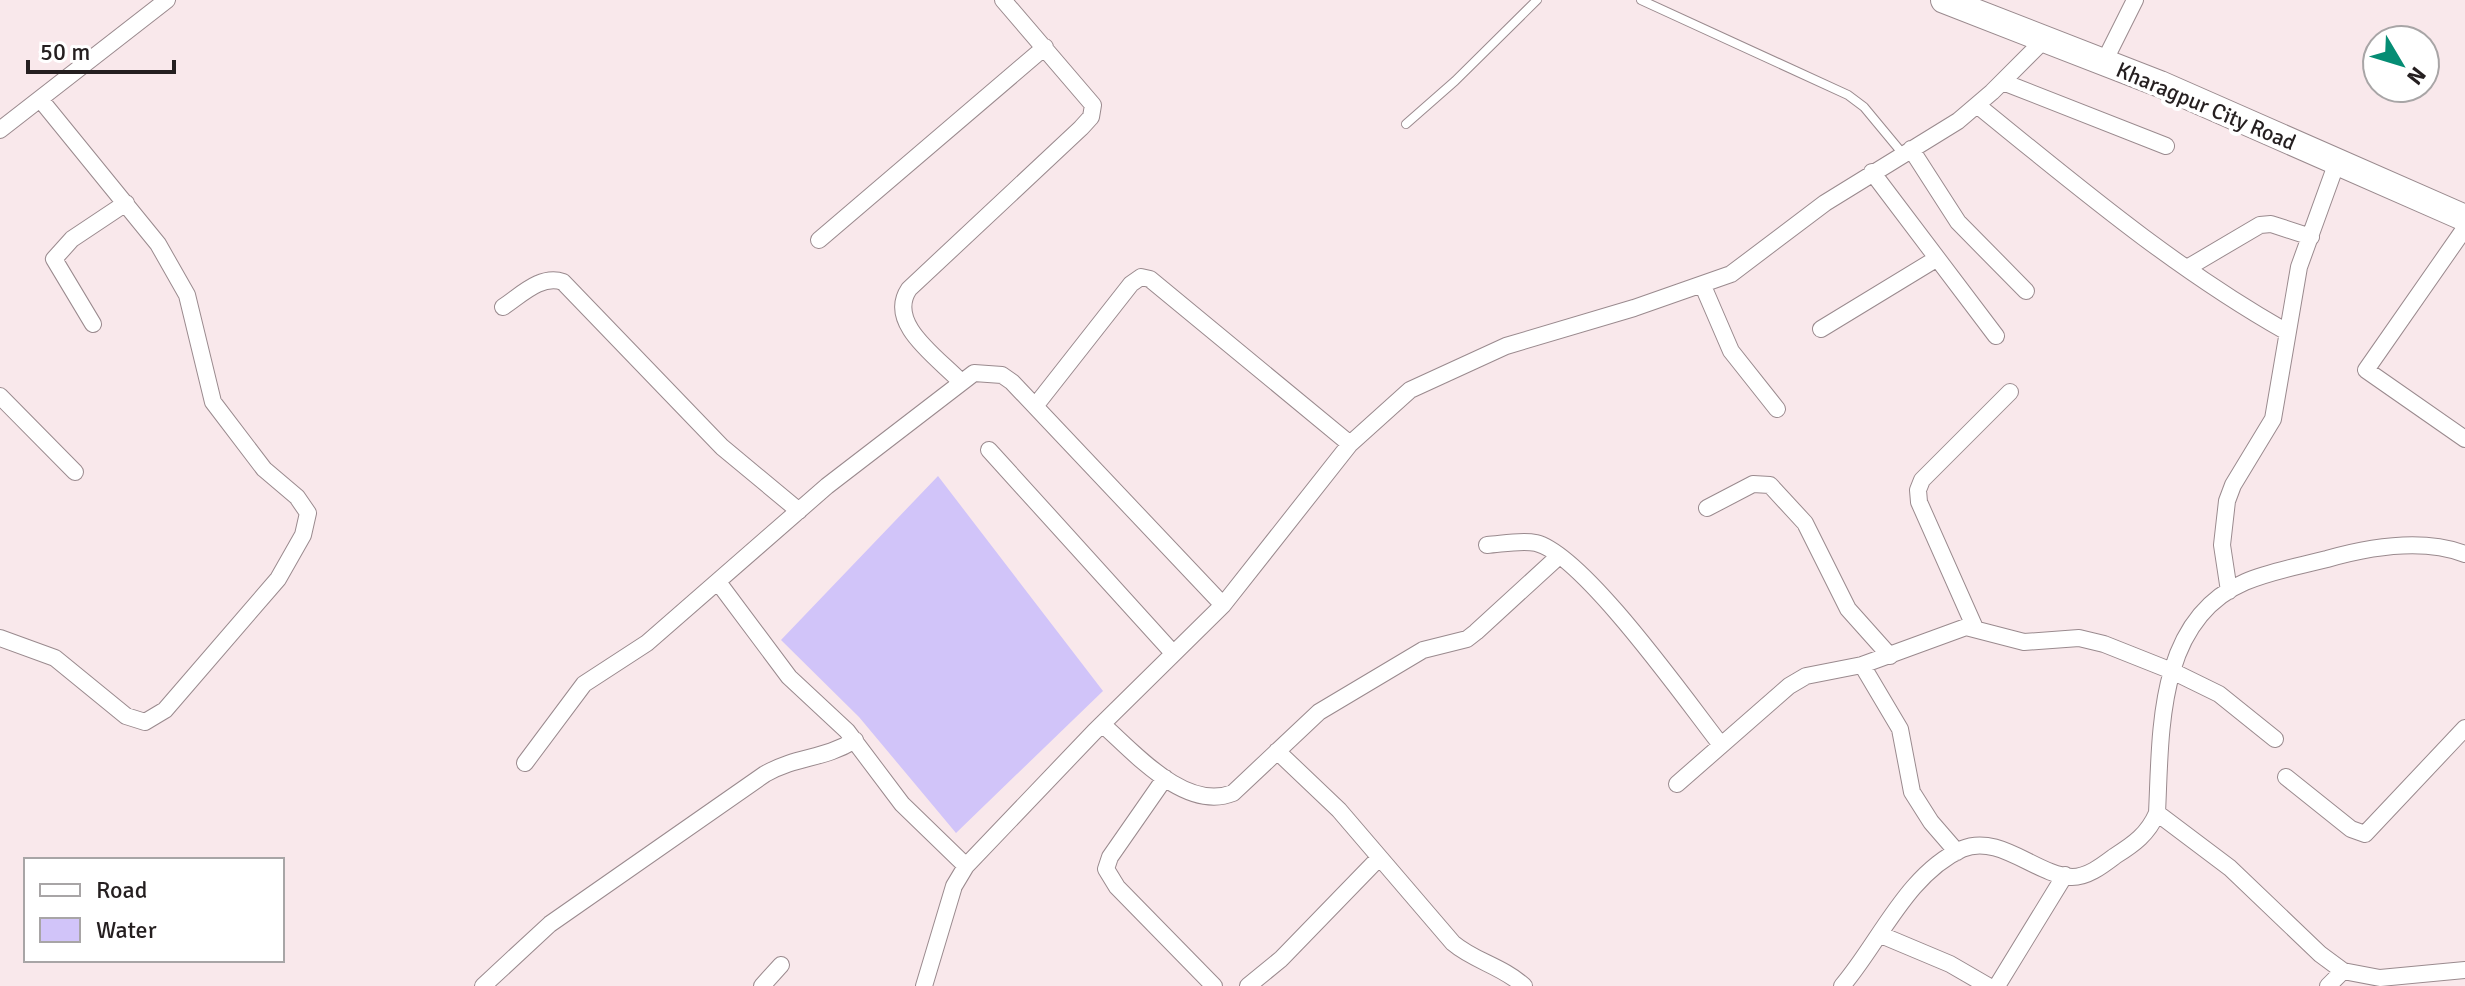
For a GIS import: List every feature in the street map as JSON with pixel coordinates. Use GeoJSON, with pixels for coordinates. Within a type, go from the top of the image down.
{"type":"FeatureCollection","features":[{"type":"Feature","properties":{"kind":"main road","name":"Kharagpur City Road"},"geometry":{"type":"LineString","coordinates":[[1944,0],[2104,62],[2465,218]]}},
{"type":"Feature","properties":{"kind":"street"},"geometry":{"type":"LineString","coordinates":[[0,130],[167,0]]}},
{"type":"Feature","properties":{"kind":"street"},"geometry":{"type":"LineString","coordinates":[[960,381],[903,321],[902,299],[1091,117],[1093,105],[1003,0]]}},
{"type":"Feature","properties":{"kind":"street"},"geometry":{"type":"LineString","coordinates":[[2104,62],[2135,0]]}},
{"type":"Feature","properties":{"kind":"street"},"geometry":{"type":"LineString","coordinates":[[924,986],[954,886],[966,866],[1102,724],[1223,605],[1350,444],[1410,390],[1506,346],[1703,286],[1731,274],[1872,172],[1977,105],[2045,39]]}},
{"type":"Feature","properties":{"kind":"street"},"geometry":{"type":"LineString","coordinates":[[819,240],[1045,47]]}},
{"type":"Feature","properties":{"kind":"street"},"geometry":{"type":"LineString","coordinates":[[2003,82],[2166,146]]}},
{"type":"Feature","properties":{"kind":"street"},"geometry":{"type":"LineString","coordinates":[[0,638],[55,658],[126,716],[145,722],[155,718],[278,579],[307,523],[304,504],[264,469],[213,402],[181,279],[126,203],[40,99]]}},
{"type":"Feature","properties":{"kind":"street"},"geometry":{"type":"LineString","coordinates":[[1977,105],[2105,209],[2187,268],[2287,332]]}},
{"type":"Feature","properties":{"kind":"street"},"geometry":{"type":"LineString","coordinates":[[1907,152],[1958,222],[2026,291]]}},
{"type":"Feature","properties":{"kind":"street"},"geometry":{"type":"LineString","coordinates":[[2229,591],[2222,545],[2227,501],[2233,485],[2273,419],[2284,373],[2287,332],[2299,267],[2337,162]]}},
{"type":"Feature","properties":{"kind":"street"},"geometry":{"type":"LineString","coordinates":[[1872,172],[1996,336]]}},
{"type":"Feature","properties":{"kind":"street"},"geometry":{"type":"LineString","coordinates":[[93,324],[54,259],[72,239],[126,203]]}},
{"type":"Feature","properties":{"kind":"street"},"geometry":{"type":"LineString","coordinates":[[2187,268],[2260,225],[2271,224],[2311,237]]}},
{"type":"Feature","properties":{"kind":"street"},"geometry":{"type":"LineString","coordinates":[[2465,228],[2366,370],[2465,439]]}},
{"type":"Feature","properties":{"kind":"street"},"geometry":{"type":"LineString","coordinates":[[1821,329],[1936,259]]}},
{"type":"Feature","properties":{"kind":"street"},"geometry":{"type":"LineString","coordinates":[[1036,405],[1131,284],[1141,277],[1150,279],[1350,444]]}},
{"type":"Feature","properties":{"kind":"street"},"geometry":{"type":"LineString","coordinates":[[503,307],[540,282],[554,278],[563,282],[594,310],[722,447],[799,511]]}},
{"type":"Feature","properties":{"kind":"street"},"geometry":{"type":"LineString","coordinates":[[1703,286],[1731,351],[1777,409]]}},
{"type":"Feature","properties":{"kind":"street"},"geometry":{"type":"LineString","coordinates":[[525,763],[584,684],[633,654],[799,511],[974,373],[1002,375],[1036,405],[1223,605]]}},
{"type":"Feature","properties":{"kind":"street"},"geometry":{"type":"LineString","coordinates":[[1975,628],[1919,502],[1918,490],[1922,480],[2010,392]]}},
{"type":"Feature","properties":{"kind":"street"},"geometry":{"type":"LineString","coordinates":[[0,396],[75,472]]}},
{"type":"Feature","properties":{"kind":"street"},"geometry":{"type":"LineString","coordinates":[[989,450],[1173,653]]}},
{"type":"Feature","properties":{"kind":"street"},"geometry":{"type":"LineString","coordinates":[[1707,508],[1753,484],[1770,485],[1805,523],[1848,609],[1890,656]]}},
{"type":"Feature","properties":{"kind":"street"},"geometry":{"type":"LineString","coordinates":[[1487,545],[1534,543],[1559,556],[1645,647],[1721,745]]}},
{"type":"Feature","properties":{"kind":"street"},"geometry":{"type":"LineString","coordinates":[[1842,986],[1904,899],[1930,872],[1957,852],[1981,847],[2001,850],[2065,875],[2090,873],[2137,842],[2150,829],[2157,813],[2163,705],[2172,671],[2197,620],[2217,597],[2245,582],[2350,552],[2425,546],[2465,554]]}},
{"type":"Feature","properties":{"kind":"street"},"geometry":{"type":"LineString","coordinates":[[1102,724],[1165,778],[1195,793],[1223,797],[1233,793],[1319,712],[1423,650],[1467,639],[1559,556]]}},
{"type":"Feature","properties":{"kind":"street"},"geometry":{"type":"LineString","coordinates":[[718,582],[789,677],[855,740],[902,804],[966,866]]}},
{"type":"Feature","properties":{"kind":"street"},"geometry":{"type":"LineString","coordinates":[[1677,784],[1789,686],[1806,676],[1862,665],[1951,631],[1975,628],[2024,642],[2079,638],[2104,644],[2219,694],[2275,739]]}},
{"type":"Feature","properties":{"kind":"street"},"geometry":{"type":"LineString","coordinates":[[1862,665],[1900,729],[1912,792],[1931,822],[1957,852]]}},
{"type":"Feature","properties":{"kind":"street"},"geometry":{"type":"LineString","coordinates":[[2286,777],[2351,829],[2365,834],[2465,728]]}},
{"type":"Feature","properties":{"kind":"street"},"geometry":{"type":"LineString","coordinates":[[483,986],[550,924],[765,774],[789,761],[822,757],[855,740]]}},
{"type":"Feature","properties":{"kind":"street"},"geometry":{"type":"LineString","coordinates":[[1277,751],[1339,810],[1463,952],[1492,962],[1524,986]]}},
{"type":"Feature","properties":{"kind":"street"},"geometry":{"type":"LineString","coordinates":[[1165,778],[1110,857],[1106,869],[1117,887],[1214,986]]}},
{"type":"Feature","properties":{"kind":"street"},"geometry":{"type":"LineString","coordinates":[[2157,813],[2230,868],[2320,954],[2343,971],[2380,978],[2453,976]]}},
{"type":"Feature","properties":{"kind":"street"},"geometry":{"type":"LineString","coordinates":[[1248,986],[1281,959],[1379,858]]}},
{"type":"Feature","properties":{"kind":"street"},"geometry":{"type":"LineString","coordinates":[[1997,986],[2065,875]]}},
{"type":"Feature","properties":{"kind":"street"},"geometry":{"type":"LineString","coordinates":[[1881,935],[1950,964],[1988,986]]}},
{"type":"Feature","properties":{"kind":"street"},"geometry":{"type":"LineString","coordinates":[[762,986],[781,965]]}},
{"type":"Feature","properties":{"kind":"street"},"geometry":{"type":"LineString","coordinates":[[2328,986],[2343,971]]}},
{"type":"Feature","properties":{"kind":"lane"},"geometry":{"type":"LineString","coordinates":[[1406,124],[1455,81],[1537,0]]}},
{"type":"Feature","properties":{"kind":"lane"},"geometry":{"type":"LineString","coordinates":[[1641,0],[1848,95],[1864,107],[1907,152]]}},
{"type":"Feature","properties":{"kind":"water"},"geometry":{"type":"Polygon","coordinates":[[[938,476],[1103,691],[956,833],[859,717],[781,640],[938,476]]]}}]}
